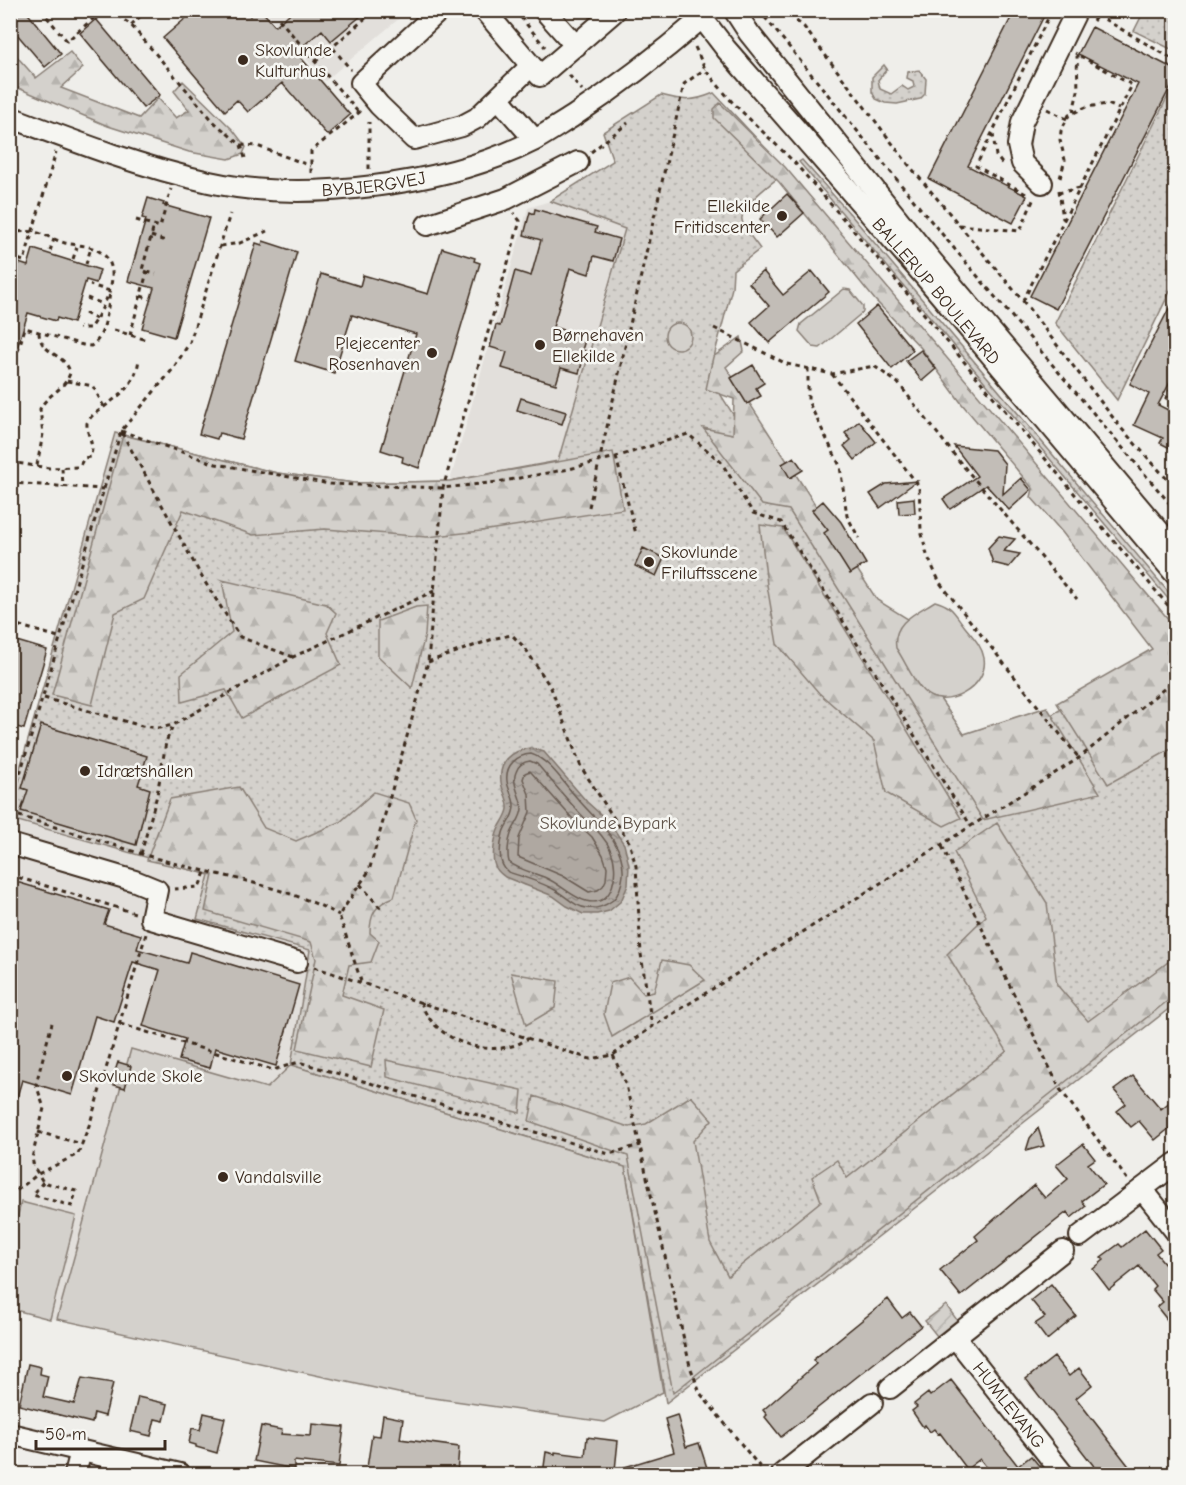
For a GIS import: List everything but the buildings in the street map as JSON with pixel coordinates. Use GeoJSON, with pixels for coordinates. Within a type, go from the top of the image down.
{"type":"FeatureCollection","features":[{"type":"Feature","properties":{"kind":"street"},"geometry":{"type":"LineString","coordinates":[[440,10],[361,83],[374,107],[414,138],[462,126],[477,118],[531,66]]}},
{"type":"Feature","properties":{"kind":"street"},"geometry":{"type":"LineString","coordinates":[[484,10],[540,76],[614,12],[613,10]]}},
{"type":"Feature","properties":{"kind":"street"},"geometry":{"type":"LineString","coordinates":[[544,10],[576,46]]}},
{"type":"Feature","properties":{"kind":"street"},"geometry":{"type":"LineString","coordinates":[[698,17],[725,10]]}},
{"type":"Feature","properties":{"kind":"street","name":"BALLERUP BOULEVARD"},"geometry":{"type":"LineString","coordinates":[[734,10],[749,33],[931,260],[1176,551]]}},
{"type":"Feature","properties":{"kind":"street","name":"BYBJERGVEJ"},"geometry":{"type":"LineString","coordinates":[[10,117],[145,166],[211,182],[268,189],[312,190],[387,184],[456,170],[501,156],[535,140],[606,95],[653,60],[698,17]]}},
{"type":"Feature","properties":{"kind":"street","name":"BALLERUP BOULEVARD"},"geometry":{"type":"LineString","coordinates":[[698,17],[836,173],[1176,575]]}},
{"type":"Feature","properties":{"kind":"street"},"geometry":{"type":"LineString","coordinates":[[1048,191],[1022,163],[1018,145],[1022,122],[1069,50],[1084,17]]}},
{"type":"Feature","properties":{"kind":"street"},"geometry":{"type":"LineString","coordinates":[[499,99],[535,140]]}},
{"type":"Feature","properties":{"kind":"street"},"geometry":{"type":"LineString","coordinates":[[427,225],[506,199],[578,162]]}},
{"type":"Feature","properties":{"kind":"street"},"geometry":{"type":"LineString","coordinates":[[10,844],[135,881],[157,890],[151,919],[297,962]]}},
{"type":"Feature","properties":{"kind":"street"},"geometry":{"type":"LineString","coordinates":[[1080,1236],[1176,1163]]}},
{"type":"Feature","properties":{"kind":"street"},"geometry":{"type":"LineString","coordinates":[[1139,1191],[1176,1232]]}},
{"type":"Feature","properties":{"kind":"street"},"geometry":{"type":"LineString","coordinates":[[890,1388],[1063,1251]]}},
{"type":"Feature","properties":{"kind":"street","name":"HUMLEVANG"},"geometry":{"type":"LineString","coordinates":[[955,1337],[1063,1474]]}},
{"type":"Feature","properties":{"kind":"street"},"geometry":{"type":"LineString","coordinates":[[782,1474],[872,1403]]}},
{"type":"Feature","properties":{"kind":"street"},"geometry":{"type":"LineString","coordinates":[[10,1434],[180,1474]]}},
{"type":"Feature","properties":{"kind":"street"},"geometry":{"type":"LineString","coordinates":[[75,1474],[81,1451]]}},
{"type":"Feature","properties":{"kind":"path"},"geometry":{"type":"LineString","coordinates":[[41,10],[67,41],[103,10]]}},
{"type":"Feature","properties":{"kind":"path"},"geometry":{"type":"LineString","coordinates":[[110,10],[131,25],[214,122],[241,145],[245,158]]}},
{"type":"Feature","properties":{"kind":"path"},"geometry":{"type":"LineString","coordinates":[[131,25],[147,10]]}},
{"type":"Feature","properties":{"kind":"path"},"geometry":{"type":"LineString","coordinates":[[315,62],[375,10]]}},
{"type":"Feature","properties":{"kind":"path"},"geometry":{"type":"LineString","coordinates":[[759,10],[907,191],[1176,511]]}},
{"type":"Feature","properties":{"kind":"path"},"geometry":{"type":"LineString","coordinates":[[782,10],[804,27],[908,164],[1023,302],[1121,428],[1176,489]]}},
{"type":"Feature","properties":{"kind":"path"},"geometry":{"type":"LineString","coordinates":[[855,10],[918,16],[945,10]]}},
{"type":"Feature","properties":{"kind":"path"},"geometry":{"type":"LineString","coordinates":[[1094,10],[1098,16],[1176,61]]}},
{"type":"Feature","properties":{"kind":"path"},"geometry":{"type":"LineString","coordinates":[[1098,16],[1101,10]]}},
{"type":"Feature","properties":{"kind":"path"},"geometry":{"type":"LineString","coordinates":[[1084,17],[1098,16]]}},
{"type":"Feature","properties":{"kind":"path"},"geometry":{"type":"LineString","coordinates":[[698,17],[705,69],[733,103],[794,162],[873,253],[1176,615]]}},
{"type":"Feature","properties":{"kind":"path"},"geometry":{"type":"LineString","coordinates":[[279,19],[357,112]]}},
{"type":"Feature","properties":{"kind":"path"},"geometry":{"type":"LineString","coordinates":[[1069,50],[1082,44]]}},
{"type":"Feature","properties":{"kind":"path"},"geometry":{"type":"LineString","coordinates":[[333,48],[361,83]]}},
{"type":"Feature","properties":{"kind":"path"},"geometry":{"type":"LineString","coordinates":[[1023,302],[1132,85],[1069,50]]}},
{"type":"Feature","properties":{"kind":"path"},"geometry":{"type":"LineString","coordinates":[[1069,50],[1078,91],[1073,112]]}},
{"type":"Feature","properties":{"kind":"path"},"geometry":{"type":"LineString","coordinates":[[589,507],[684,84],[705,69]]}},
{"type":"Feature","properties":{"kind":"path"},"geometry":{"type":"LineString","coordinates":[[1048,191],[1060,176],[1065,160],[1060,140],[1061,130],[1069,115],[1086,107],[1108,104],[1120,109]]}},
{"type":"Feature","properties":{"kind":"path"},"geometry":{"type":"LineString","coordinates":[[312,190],[311,151],[357,112],[374,107],[369,186]]}},
{"type":"Feature","properties":{"kind":"path"},"geometry":{"type":"LineString","coordinates":[[578,162],[628,123]]}},
{"type":"Feature","properties":{"kind":"path"},"geometry":{"type":"LineString","coordinates":[[10,257],[24,261],[60,136]]}},
{"type":"Feature","properties":{"kind":"path"},"geometry":{"type":"LineString","coordinates":[[241,145],[257,146],[311,166]]}},
{"type":"Feature","properties":{"kind":"path"},"geometry":{"type":"LineString","coordinates":[[136,220],[160,227],[176,173]]}},
{"type":"Feature","properties":{"kind":"path"},"geometry":{"type":"LineString","coordinates":[[959,225],[1020,231],[1033,198],[1048,191],[1080,188]]}},
{"type":"Feature","properties":{"kind":"path"},"geometry":{"type":"LineString","coordinates":[[1048,191],[1064,221]]}},
{"type":"Feature","properties":{"kind":"path"},"geometry":{"type":"LineString","coordinates":[[339,915],[369,871],[428,662],[443,488],[520,221],[506,199]]}},
{"type":"Feature","properties":{"kind":"path"},"geometry":{"type":"LineString","coordinates":[[10,808],[62,638],[121,431],[173,369],[190,342],[230,214]]}},
{"type":"Feature","properties":{"kind":"path"},"geometry":{"type":"LineString","coordinates":[[154,226],[142,270],[156,274]]}},
{"type":"Feature","properties":{"kind":"path"},"geometry":{"type":"LineString","coordinates":[[221,246],[240,243],[267,231]]}},
{"type":"Feature","properties":{"kind":"path"},"geometry":{"type":"LineString","coordinates":[[10,232],[33,232],[92,248],[103,254],[113,272],[114,279],[100,336],[95,344],[83,345],[25,328],[10,377]]}},
{"type":"Feature","properties":{"kind":"path"},"geometry":{"type":"LineString","coordinates":[[151,237],[168,242]]}},
{"type":"Feature","properties":{"kind":"path"},"geometry":{"type":"LineString","coordinates":[[50,251],[54,239]]}},
{"type":"Feature","properties":{"kind":"path"},"geometry":{"type":"LineString","coordinates":[[74,259],[78,246]]}},
{"type":"Feature","properties":{"kind":"path"},"geometry":{"type":"LineString","coordinates":[[86,264],[92,248]]}},
{"type":"Feature","properties":{"kind":"path"},"geometry":{"type":"LineString","coordinates":[[130,335],[147,272]]}},
{"type":"Feature","properties":{"kind":"path"},"geometry":{"type":"LineString","coordinates":[[90,285],[110,291]]}},
{"type":"Feature","properties":{"kind":"path"},"geometry":{"type":"LineString","coordinates":[[79,328],[90,328],[110,291]]}},
{"type":"Feature","properties":{"kind":"path"},"geometry":{"type":"LineString","coordinates":[[141,296],[150,299]]}},
{"type":"Feature","properties":{"kind":"path"},"geometry":{"type":"LineString","coordinates":[[87,298],[103,304]]}},
{"type":"Feature","properties":{"kind":"path"},"geometry":{"type":"LineString","coordinates":[[85,313],[96,318]]}},
{"type":"Feature","properties":{"kind":"path"},"geometry":{"type":"LineString","coordinates":[[714,328],[787,364],[832,374],[874,366],[898,383],[959,460],[1077,599]]}},
{"type":"Feature","properties":{"kind":"path"},"geometry":{"type":"LineString","coordinates":[[114,330],[147,340]]}},
{"type":"Feature","properties":{"kind":"path"},"geometry":{"type":"LineString","coordinates":[[38,465],[43,434],[40,409],[67,381],[70,370],[59,358],[44,348],[39,332]]}},
{"type":"Feature","properties":{"kind":"path"},"geometry":{"type":"LineString","coordinates":[[10,462],[48,468],[79,467],[84,458],[90,457],[92,452],[87,423],[94,414],[132,382],[136,376],[139,359]]}},
{"type":"Feature","properties":{"kind":"path"},"geometry":{"type":"LineString","coordinates":[[808,368],[808,401],[840,466],[847,516],[859,538]]}},
{"type":"Feature","properties":{"kind":"path"},"geometry":{"type":"LineString","coordinates":[[832,374],[919,486],[921,530],[927,555],[940,582],[1079,758]]}},
{"type":"Feature","properties":{"kind":"path"},"geometry":{"type":"LineString","coordinates":[[1176,380],[1166,398],[1176,403]]}},
{"type":"Feature","properties":{"kind":"path"},"geometry":{"type":"LineString","coordinates":[[67,381],[93,386],[104,407]]}},
{"type":"Feature","properties":{"kind":"path"},"geometry":{"type":"LineString","coordinates":[[121,431],[216,464],[319,482],[443,488],[521,478],[616,457],[688,434],[721,462],[753,513],[781,522],[971,826]]}},
{"type":"Feature","properties":{"kind":"path"},"geometry":{"type":"LineString","coordinates":[[121,431],[203,579],[240,637],[293,657]]}},
{"type":"Feature","properties":{"kind":"path"},"geometry":{"type":"LineString","coordinates":[[616,457],[636,534]]}},
{"type":"Feature","properties":{"kind":"path"},"geometry":{"type":"LineString","coordinates":[[62,468],[63,487]]}},
{"type":"Feature","properties":{"kind":"path"},"geometry":{"type":"LineString","coordinates":[[10,483],[105,489]]}},
{"type":"Feature","properties":{"kind":"path"},"geometry":{"type":"LineString","coordinates":[[44,698],[142,726],[159,728],[172,725],[293,657],[434,591]]}},
{"type":"Feature","properties":{"kind":"path"},"geometry":{"type":"LineString","coordinates":[[10,622],[62,638]]}},
{"type":"Feature","properties":{"kind":"path"},"geometry":{"type":"LineString","coordinates":[[1176,634],[1169,643],[1168,653],[1176,662]]}},
{"type":"Feature","properties":{"kind":"path"},"geometry":{"type":"LineString","coordinates":[[428,662],[496,638],[512,635],[525,648],[551,688],[581,767],[630,842],[636,866],[641,954],[652,1027]]}},
{"type":"Feature","properties":{"kind":"path"},"geometry":{"type":"LineString","coordinates":[[297,962],[361,981],[590,1059],[613,1055],[652,1027],[1079,758],[1176,679]]}},
{"type":"Feature","properties":{"kind":"path"},"geometry":{"type":"LineString","coordinates":[[141,854],[157,795],[166,742],[172,725]]}},
{"type":"Feature","properties":{"kind":"path"},"geometry":{"type":"LineString","coordinates":[[10,788],[16,789]]}},
{"type":"Feature","properties":{"kind":"path"},"geometry":{"type":"LineString","coordinates":[[10,813],[141,854],[206,870],[317,903],[339,915],[361,981]]}},
{"type":"Feature","properties":{"kind":"path"},"geometry":{"type":"LineString","coordinates":[[942,846],[1060,1089],[1139,1191]]}},
{"type":"Feature","properties":{"kind":"path"},"geometry":{"type":"LineString","coordinates":[[157,890],[199,887],[206,870]]}},
{"type":"Feature","properties":{"kind":"path"},"geometry":{"type":"LineString","coordinates":[[10,875],[151,919],[90,1123],[78,1154],[38,1174],[10,1196]]}},
{"type":"Feature","properties":{"kind":"path"},"geometry":{"type":"LineString","coordinates":[[360,884],[382,910]]}},
{"type":"Feature","properties":{"kind":"path"},"geometry":{"type":"LineString","coordinates":[[421,1002],[423,1009],[435,1024],[466,1044],[489,1049],[501,1048],[510,1047],[529,1038]]}},
{"type":"Feature","properties":{"kind":"path"},"geometry":{"type":"LineString","coordinates":[[43,1182],[33,1195],[72,1206],[76,1191],[43,1182],[32,1158],[44,1108],[36,1084],[52,1023]]}},
{"type":"Feature","properties":{"kind":"path"},"geometry":{"type":"LineString","coordinates":[[120,1024],[273,1070],[299,1062],[609,1154],[639,1145]]}},
{"type":"Feature","properties":{"kind":"path"},"geometry":{"type":"LineString","coordinates":[[613,1055],[626,1085],[690,1366],[700,1393],[763,1474]]}},
{"type":"Feature","properties":{"kind":"path"},"geometry":{"type":"LineString","coordinates":[[38,1132],[82,1144]]}},
{"type":"Feature","properties":{"kind":"shaded area"},"geometry":{"type":"Polygon","coordinates":[[[265,11],[408,11],[325,81],[265,11]]]}},
{"type":"Feature","properties":{"kind":"shaded area","name":"Børnehaven Ellekilde"},"geometry":{"type":"Polygon","coordinates":[[[550,201],[625,229],[558,461],[450,481],[528,208],[550,201]]]}},
{"type":"Feature","properties":{"kind":"shaded area","name":"Skovlunde Skole"},"geometry":{"type":"Polygon","coordinates":[[[10,819],[209,875],[197,919],[310,950],[291,1065],[267,1088],[131,1049],[57,1319],[11,1309],[10,819]]]}},
{"type":"Feature","properties":{"kind":"green space"},"geometry":{"type":"Polygon","coordinates":[[[1144,11],[1175,11],[1175,51],[1134,31],[1144,11]]]}},
{"type":"Feature","properties":{"kind":"green space"},"geometry":{"type":"Polygon","coordinates":[[[11,50],[36,78],[70,52],[83,68],[61,88],[139,118],[158,98],[176,118],[189,110],[174,91],[183,81],[233,130],[246,147],[243,154],[229,159],[189,152],[108,126],[11,85],[11,50]]]}},
{"type":"Feature","properties":{"kind":"green space"},"geometry":{"type":"Polygon","coordinates":[[[884,65],[887,69],[878,80],[880,89],[891,94],[902,86],[908,90],[914,87],[913,81],[907,78],[908,72],[919,70],[926,79],[925,94],[920,99],[897,104],[885,103],[876,99],[872,92],[872,77],[884,65]]]}},
{"type":"Feature","properties":{"kind":"green space"},"geometry":{"type":"Polygon","coordinates":[[[1175,82],[1175,281],[1117,400],[1055,323],[1175,82]]]}},
{"type":"Feature","properties":{"kind":"green space","name":"Skovlunde Bypark"},"geometry":{"type":"Polygon","coordinates":[[[714,93],[787,171],[759,193],[746,207],[743,214],[744,227],[760,249],[733,270],[732,288],[709,376],[956,771],[1175,642],[1175,1004],[666,1403],[625,1167],[291,1065],[310,950],[197,919],[209,875],[11,819],[11,800],[115,433],[277,473],[355,483],[450,481],[558,461],[625,229],[550,201],[613,161],[603,132],[661,95],[688,100],[714,93]]]}},
{"type":"Feature","properties":{"kind":"green space"},"geometry":{"type":"Polygon","coordinates":[[[720,103],[785,167],[1175,627],[1175,747],[1108,784],[1057,703],[1152,649],[1062,532],[1031,497],[1033,489],[962,404],[921,348],[875,300],[779,182],[714,118],[714,109],[720,103]]]}},
{"type":"Feature","properties":{"kind":"green space"},"geometry":{"type":"Polygon","coordinates":[[[802,160],[851,215],[1175,600],[1175,607],[799,162],[802,160]]]}},
{"type":"Feature","properties":{"kind":"green space"},"geometry":{"type":"Polygon","coordinates":[[[844,289],[850,290],[863,306],[863,312],[820,348],[813,347],[799,331],[801,324],[844,289]]]}},
{"type":"Feature","properties":{"kind":"green space"},"geometry":{"type":"Polygon","coordinates":[[[678,323],[688,326],[691,336],[688,346],[678,349],[668,346],[665,336],[668,326],[678,323]]]}},
{"type":"Feature","properties":{"kind":"green space"},"geometry":{"type":"Polygon","coordinates":[[[741,337],[744,351],[726,367],[877,600],[908,619],[902,643],[964,734],[1047,707],[1100,793],[983,820],[789,510],[762,505],[703,428],[733,434],[734,399],[706,389],[713,357],[741,337]]]}},
{"type":"Feature","properties":{"kind":"green space"},"geometry":{"type":"Polygon","coordinates":[[[123,435],[277,473],[355,483],[450,481],[613,452],[623,509],[427,537],[325,529],[253,535],[183,510],[144,599],[115,613],[92,705],[52,695],[123,435]]]}},
{"type":"Feature","properties":{"kind":"green space"},"geometry":{"type":"Polygon","coordinates":[[[760,525],[783,528],[961,818],[944,826],[886,793],[874,741],[819,693],[777,644],[760,525]]]}},
{"type":"Feature","properties":{"kind":"green space"},"geometry":{"type":"Polygon","coordinates":[[[222,580],[326,604],[336,613],[327,633],[341,665],[242,718],[226,690],[182,702],[181,674],[232,632],[222,580]]]}},
{"type":"Feature","properties":{"kind":"green space"},"geometry":{"type":"Polygon","coordinates":[[[935,601],[946,605],[953,611],[977,642],[984,658],[984,669],[980,678],[963,694],[953,698],[932,697],[923,691],[896,648],[898,631],[902,625],[913,614],[935,601]]]}},
{"type":"Feature","properties":{"kind":"green space"},"geometry":{"type":"Polygon","coordinates":[[[427,606],[425,635],[412,688],[378,656],[378,621],[416,607],[427,606]]]}},
{"type":"Feature","properties":{"kind":"green space"},"geometry":{"type":"Polygon","coordinates":[[[239,787],[264,828],[296,841],[340,822],[374,792],[409,803],[416,819],[394,897],[378,907],[371,921],[370,933],[379,941],[371,962],[349,965],[342,995],[384,1010],[371,1067],[297,1049],[316,959],[311,942],[205,911],[213,875],[147,860],[170,799],[239,787]]]}},
{"type":"Feature","properties":{"kind":"green space"},"geometry":{"type":"Polygon","coordinates":[[[997,823],[1047,903],[1057,985],[1088,1021],[1175,957],[1175,995],[673,1393],[628,1156],[529,1121],[534,1096],[629,1127],[646,1124],[691,1096],[712,1120],[693,1141],[710,1242],[728,1276],[821,1201],[812,1177],[837,1160],[847,1178],[1007,1051],[947,954],[986,916],[954,852],[997,823]]]}},
{"type":"Feature","properties":{"kind":"green space"},"geometry":{"type":"Polygon","coordinates":[[[662,960],[689,965],[705,980],[612,1037],[604,1014],[610,983],[629,977],[644,994],[654,992],[662,960]]]}},
{"type":"Feature","properties":{"kind":"green space"},"geometry":{"type":"Polygon","coordinates":[[[511,973],[558,981],[555,1008],[526,1025],[511,973]]]}},
{"type":"Feature","properties":{"kind":"green space"},"geometry":{"type":"Polygon","coordinates":[[[131,1049],[267,1088],[291,1065],[625,1167],[663,1392],[605,1422],[398,1393],[57,1319],[131,1049]]]}},
{"type":"Feature","properties":{"kind":"green space"},"geometry":{"type":"Polygon","coordinates":[[[386,1060],[522,1090],[520,1113],[387,1077],[386,1060]]]}},
{"type":"Feature","properties":{"kind":"green space"},"geometry":{"type":"Polygon","coordinates":[[[21,1202],[76,1216],[50,1319],[11,1309],[11,1245],[21,1202]]]}},
{"type":"Feature","properties":{"kind":"green space"},"geometry":{"type":"Polygon","coordinates":[[[946,1305],[957,1320],[937,1336],[925,1321],[946,1305]]]}},
{"type":"Feature","properties":{"kind":"water"},"geometry":{"type":"Polygon","coordinates":[[[531,748],[544,752],[587,802],[609,822],[624,844],[629,865],[628,885],[621,901],[609,911],[583,914],[553,896],[505,877],[495,867],[493,855],[495,841],[508,809],[501,782],[502,768],[513,754],[531,748]]]}},
{"type":"Feature","properties":{"kind":"place","name":"Skovlunde Kulturhus"},"geometry":{"type":"Point","coordinates":[243,60]}},
{"type":"Feature","properties":{"kind":"place","name":"Ellekilde Fritidscenter"},"geometry":{"type":"Point","coordinates":[782,216]}},
{"type":"Feature","properties":{"kind":"place","name":"Børnehaven Ellekilde"},"geometry":{"type":"Point","coordinates":[540,345]}},
{"type":"Feature","properties":{"kind":"place","name":"Plejecenter Rosenhaven"},"geometry":{"type":"Point","coordinates":[432,353]}},
{"type":"Feature","properties":{"kind":"place","name":"Skovlunde Friluftsscene"},"geometry":{"type":"Point","coordinates":[649,562]}},
{"type":"Feature","properties":{"kind":"place","name":"Idrætshallen"},"geometry":{"type":"Point","coordinates":[85,771]}},
{"type":"Feature","properties":{"kind":"place","name":"Skovlunde Skole"},"geometry":{"type":"Point","coordinates":[67,1076]}},
{"type":"Feature","properties":{"kind":"place","name":"Vandalsville"},"geometry":{"type":"Point","coordinates":[223,1177]}}]}
